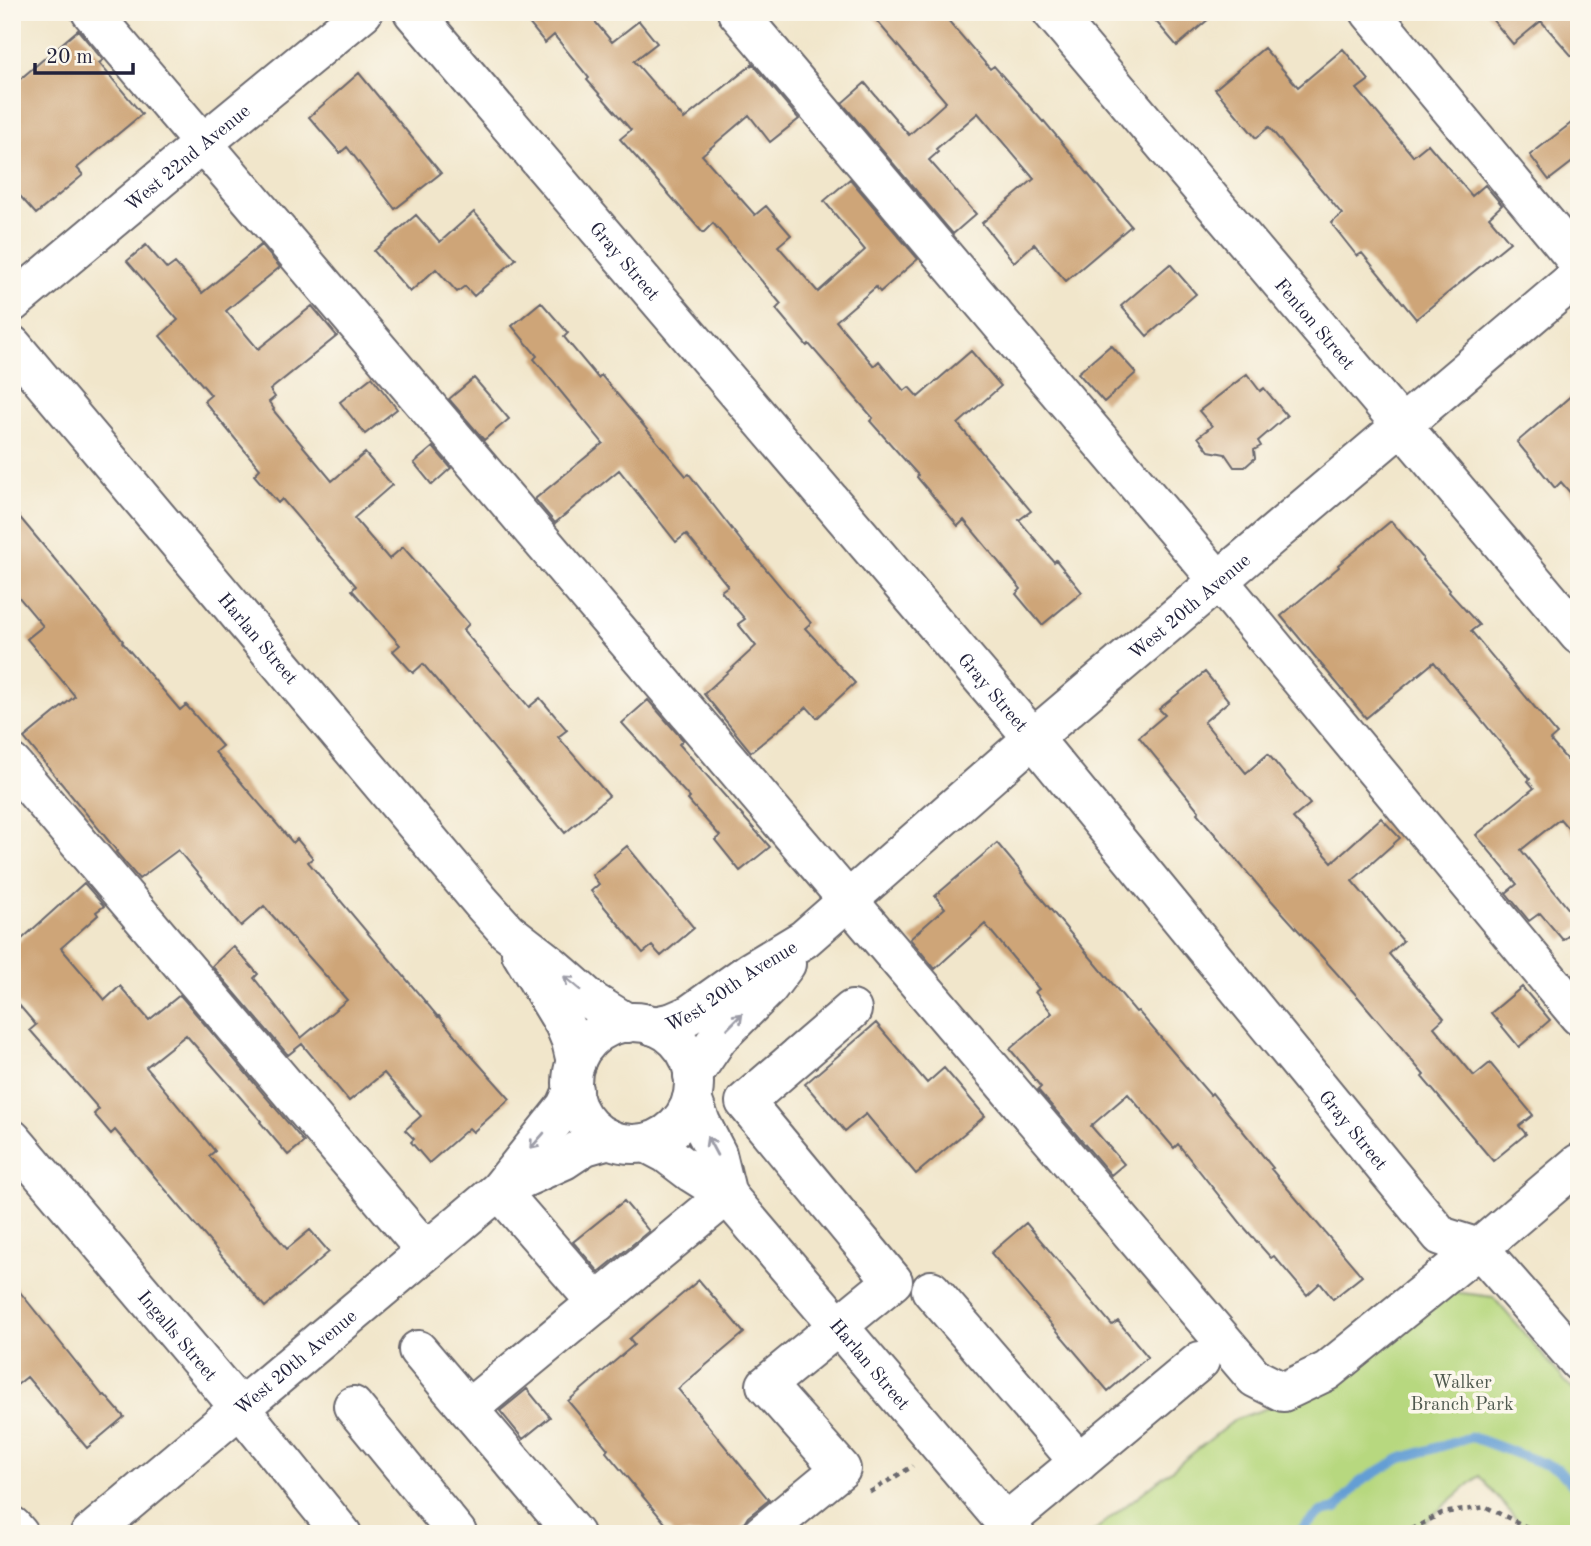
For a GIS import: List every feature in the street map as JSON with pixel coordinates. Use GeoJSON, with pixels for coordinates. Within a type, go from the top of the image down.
{"type":"FeatureCollection","features":[{"type":"Feature","properties":{"kind":"street"},"geometry":{"type":"LineString","coordinates":[[91,12],[1255,1378],[1283,1392],[1327,1371],[1579,1163]]}},
{"type":"Feature","properties":{"kind":"street","name":"West 22nd Avenue"},"geometry":{"type":"LineString","coordinates":[[12,303],[362,12]]}},
{"type":"Feature","properties":{"kind":"street","name":"Gray Street"},"geometry":{"type":"LineString","coordinates":[[413,12],[1033,738],[1441,1236],[1479,1248]]}},
{"type":"Feature","properties":{"kind":"street"},"geometry":{"type":"LineString","coordinates":[[737,12],[1218,580],[1579,1016]]}},
{"type":"Feature","properties":{"kind":"street","name":"Fenton Street"},"geometry":{"type":"LineString","coordinates":[[1052,12],[1579,635]]}},
{"type":"Feature","properties":{"kind":"street"},"geometry":{"type":"LineString","coordinates":[[1370,12],[1579,262]]}},
{"type":"Feature","properties":{"kind":"street","name":"West 20th Avenue"},"geometry":{"type":"LineString","coordinates":[[641,1025],[673,1022],[689,1015],[751,971],[804,939],[1033,738],[1579,275]]}},
{"type":"Feature","properties":{"kind":"street","name":"Harlan Street"},"geometry":{"type":"LineString","coordinates":[[12,345],[507,930],[593,1002],[641,1025]]}},
{"type":"Feature","properties":{"kind":"street"},"geometry":{"type":"LineString","coordinates":[[12,764],[425,1250]]}},
{"type":"Feature","properties":{"kind":"street","name":"Harlan Street"},"geometry":{"type":"LineString","coordinates":[[507,930],[564,1024],[571,1041],[574,1076]]}},
{"type":"Feature","properties":{"kind":"street","name":"West 20th Avenue"},"geometry":{"type":"LineString","coordinates":[[692,1087],[718,1038],[768,988],[804,939]]}},
{"type":"Feature","properties":{"kind":"street"},"geometry":{"type":"LineString","coordinates":[[762,1534],[841,1469],[766,1385],[893,1281],[745,1102],[852,1010]]}},
{"type":"Feature","properties":{"kind":"street"},"geometry":{"type":"LineString","coordinates":[[641,1025],[668,1034],[680,1045],[689,1059],[692,1087],[687,1111],[670,1132],[646,1143],[621,1143],[595,1131],[584,1119],[576,1105],[574,1076],[584,1047],[596,1035],[611,1027],[641,1025]]}},
{"type":"Feature","properties":{"kind":"street","name":"West 20th Avenue"},"geometry":{"type":"LineString","coordinates":[[90,1534],[499,1189],[566,1106],[574,1076]]}},
{"type":"Feature","properties":{"kind":"street","name":"Harlan Street"},"geometry":{"type":"LineString","coordinates":[[692,1087],[701,1123],[717,1154],[727,1195]]}},
{"type":"Feature","properties":{"kind":"street","name":"Ingalls Street"},"geometry":{"type":"LineString","coordinates":[[12,1139],[239,1407],[342,1534]]}},
{"type":"Feature","properties":{"kind":"street","name":"West 20th Avenue"},"geometry":{"type":"LineString","coordinates":[[499,1189],[564,1160],[585,1146],[609,1139]]}},
{"type":"Feature","properties":{"kind":"street","name":"Harlan Street"},"geometry":{"type":"LineString","coordinates":[[646,1143],[727,1195],[1009,1530]]}},
{"type":"Feature","properties":{"kind":"street"},"geometry":{"type":"LineString","coordinates":[[499,1189],[597,1303]]}},
{"type":"Feature","properties":{"kind":"street"},"geometry":{"type":"LineString","coordinates":[[468,1409],[727,1195]]}},
{"type":"Feature","properties":{"kind":"street"},"geometry":{"type":"LineString","coordinates":[[1479,1248],[1579,1362]]}},
{"type":"Feature","properties":{"kind":"street"},"geometry":{"type":"LineString","coordinates":[[931,1290],[1079,1462]]}},
{"type":"Feature","properties":{"kind":"street"},"geometry":{"type":"LineString","coordinates":[[418,1350],[575,1534]]}},
{"type":"Feature","properties":{"kind":"street"},"geometry":{"type":"LineString","coordinates":[[1009,1530],[1079,1462],[1200,1361]]}},
{"type":"Feature","properties":{"kind":"street"},"geometry":{"type":"LineString","coordinates":[[353,1406],[458,1534]]}},
{"type":"Feature","properties":{"kind":"street"},"geometry":{"type":"LineString","coordinates":[[12,1526],[19,1534]]}},
{"type":"Feature","properties":{"kind":"path"},"geometry":{"type":"LineString","coordinates":[[1403,1534],[1442,1513],[1486,1507],[1536,1534]]}},
{"type":"Feature","properties":{"kind":"green space","name":"Walker Branch Park"},"geometry":{"type":"Polygon","coordinates":[[[1454,1292],[1493,1297],[1579,1397],[1579,1534],[1529,1534],[1479,1476],[1411,1534],[1090,1534],[1236,1419],[1322,1389],[1454,1292]]]}},
{"type":"Feature","properties":{"kind":"building"},"geometry":{"type":"Polygon","coordinates":[[[520,12],[587,12],[612,42],[639,21],[657,43],[634,61],[684,119],[753,64],[799,119],[770,142],[749,115],[702,155],[755,215],[766,206],[791,235],[778,246],[818,292],[865,250],[824,201],[850,179],[918,259],[880,292],[876,287],[836,321],[874,366],[879,361],[904,391],[909,387],[918,397],[971,351],[1001,386],[958,424],[1031,511],[1019,520],[1082,592],[1042,625],[1016,594],[1021,589],[964,520],[958,526],[918,475],[870,421],[873,418],[776,309],[781,304],[713,223],[703,233],[620,139],[631,130],[587,80],[589,78],[554,35],[545,43],[520,12]]]}},
{"type":"Feature","properties":{"kind":"building"},"geometry":{"type":"Polygon","coordinates":[[[869,12],[941,12],[990,69],[994,66],[1044,121],[1131,226],[1066,281],[1034,244],[1014,262],[982,223],[1034,179],[978,113],[936,149],[938,152],[929,160],[976,214],[953,234],[842,103],[865,83],[909,135],[946,102],[869,12]]]}},
{"type":"Feature","properties":{"kind":"building"},"geometry":{"type":"Polygon","coordinates":[[[1148,12],[1217,12],[1177,46],[1148,12]]]}},
{"type":"Feature","properties":{"kind":"building"},"geometry":{"type":"Polygon","coordinates":[[[1486,12],[1579,12],[1579,64],[1541,21],[1513,44],[1486,12]]]}},
{"type":"Feature","properties":{"kind":"building"},"geometry":{"type":"Polygon","coordinates":[[[78,30],[103,60],[99,63],[142,114],[77,168],[83,175],[36,214],[12,187],[12,86],[78,30]]]}},
{"type":"Feature","properties":{"kind":"building"},"geometry":{"type":"Polygon","coordinates":[[[1264,48],[1298,87],[1343,49],[1369,80],[1357,89],[1413,156],[1428,144],[1472,196],[1485,185],[1502,205],[1489,217],[1510,242],[1416,319],[1362,253],[1357,256],[1331,223],[1342,214],[1269,127],[1256,138],[1215,89],[1264,48]]]}},
{"type":"Feature","properties":{"kind":"building"},"geometry":{"type":"Polygon","coordinates":[[[359,73],[441,173],[395,209],[347,147],[340,153],[309,117],[359,73]]]}},
{"type":"Feature","properties":{"kind":"building"},"geometry":{"type":"Polygon","coordinates":[[[1579,117],[1579,157],[1549,180],[1530,155],[1579,117]]]}},
{"type":"Feature","properties":{"kind":"building"},"geometry":{"type":"Polygon","coordinates":[[[474,212],[516,259],[474,296],[465,286],[457,292],[436,269],[410,292],[374,251],[416,215],[440,242],[474,212]]]}},
{"type":"Feature","properties":{"kind":"building"},"geometry":{"type":"Polygon","coordinates":[[[146,245],[167,269],[175,263],[202,293],[261,245],[280,267],[226,311],[258,349],[312,306],[337,336],[270,390],[275,397],[269,402],[332,481],[365,453],[392,485],[354,518],[389,559],[403,547],[469,624],[463,630],[529,707],[540,698],[567,730],[558,737],[609,796],[565,833],[423,664],[413,673],[393,651],[400,645],[352,590],[356,586],[282,499],[278,503],[254,475],[260,469],[204,401],[211,395],[160,336],[178,320],[127,261],[146,245]]]}},
{"type":"Feature","properties":{"kind":"building"},"geometry":{"type":"Polygon","coordinates":[[[1170,264],[1196,294],[1147,336],[1121,306],[1170,264]]]}},
{"type":"Feature","properties":{"kind":"building"},"geometry":{"type":"Polygon","coordinates":[[[541,302],[568,333],[564,337],[598,378],[601,375],[686,476],[689,474],[749,551],[811,623],[805,628],[855,683],[817,718],[807,707],[751,752],[704,694],[756,646],[738,624],[745,619],[721,591],[728,586],[686,534],[676,542],[619,470],[555,523],[535,499],[603,443],[534,359],[537,356],[512,326],[541,302]]]}},
{"type":"Feature","properties":{"kind":"building"},"geometry":{"type":"Polygon","coordinates":[[[1111,345],[1136,373],[1104,402],[1078,373],[1111,345]]]}},
{"type":"Feature","properties":{"kind":"building"},"geometry":{"type":"Polygon","coordinates":[[[1247,374],[1260,391],[1264,388],[1287,416],[1258,441],[1261,446],[1254,450],[1255,458],[1245,467],[1234,467],[1225,454],[1209,451],[1198,437],[1212,426],[1199,411],[1247,374]]]}},
{"type":"Feature","properties":{"kind":"building"},"geometry":{"type":"Polygon","coordinates":[[[372,377],[397,409],[365,434],[340,402],[372,377]]]}},
{"type":"Feature","properties":{"kind":"building"},"geometry":{"type":"Polygon","coordinates":[[[474,378],[509,419],[484,440],[449,399],[474,378]]]}},
{"type":"Feature","properties":{"kind":"building"},"geometry":{"type":"Polygon","coordinates":[[[1579,389],[1579,503],[1561,482],[1555,488],[1517,442],[1579,389]]]}},
{"type":"Feature","properties":{"kind":"building"},"geometry":{"type":"Polygon","coordinates":[[[433,447],[451,468],[432,485],[414,463],[433,447]]]}},
{"type":"Feature","properties":{"kind":"building"},"geometry":{"type":"Polygon","coordinates":[[[12,508],[180,710],[186,705],[222,746],[215,752],[293,843],[297,839],[313,858],[308,862],[510,1099],[473,1132],[469,1128],[429,1163],[411,1142],[414,1139],[405,1130],[421,1116],[384,1073],[349,1101],[302,1044],[288,1055],[212,966],[233,946],[258,974],[254,978],[301,1038],[347,1000],[264,906],[241,926],[178,850],[139,879],[24,738],[75,696],[27,639],[43,626],[12,589],[12,508]]]}},
{"type":"Feature","properties":{"kind":"building"},"geometry":{"type":"Polygon","coordinates":[[[1391,521],[1479,625],[1471,631],[1557,734],[1550,740],[1579,774],[1579,841],[1560,819],[1521,850],[1579,922],[1579,927],[1563,940],[1540,913],[1529,921],[1506,893],[1517,884],[1476,835],[1534,788],[1528,781],[1530,779],[1434,662],[1366,718],[1281,616],[1391,521]]]}},
{"type":"Feature","properties":{"kind":"building"},"geometry":{"type":"Polygon","coordinates":[[[1205,672],[1229,701],[1204,722],[1246,773],[1268,754],[1310,804],[1293,818],[1332,862],[1381,818],[1400,838],[1352,881],[1403,941],[1389,954],[1444,1018],[1434,1027],[1474,1076],[1490,1063],[1533,1115],[1519,1126],[1526,1134],[1493,1161],[1358,997],[1197,813],[1199,811],[1139,737],[1165,715],[1159,709],[1205,672]]]}},
{"type":"Feature","properties":{"kind":"building"},"geometry":{"type":"Polygon","coordinates":[[[648,700],[683,740],[679,744],[770,847],[740,871],[715,840],[720,836],[688,800],[690,798],[622,723],[648,700]]]}},
{"type":"Feature","properties":{"kind":"building"},"geometry":{"type":"Polygon","coordinates":[[[997,843],[1136,1012],[1138,1011],[1210,1095],[1212,1093],[1273,1168],[1271,1169],[1362,1276],[1333,1299],[1320,1283],[1307,1295],[1274,1256],[1271,1258],[1243,1226],[1178,1144],[1174,1148],[1128,1094],[1091,1126],[1124,1164],[1111,1175],[1038,1090],[1041,1087],[1010,1049],[1052,1013],[1035,992],[1039,989],[985,924],[935,969],[910,939],[945,908],[935,896],[997,843]]]}},
{"type":"Feature","properties":{"kind":"building"},"geometry":{"type":"Polygon","coordinates":[[[627,846],[694,928],[661,956],[652,946],[643,953],[591,891],[599,884],[592,875],[627,846]]]}},
{"type":"Feature","properties":{"kind":"building"},"geometry":{"type":"Polygon","coordinates":[[[84,883],[104,906],[96,912],[98,915],[61,948],[105,1000],[120,986],[149,1020],[180,995],[304,1142],[288,1155],[186,1035],[146,1067],[215,1151],[209,1156],[287,1249],[310,1230],[329,1252],[265,1307],[115,1130],[111,1134],[94,1114],[99,1109],[30,1030],[36,1025],[12,997],[12,948],[84,883]]]}},
{"type":"Feature","properties":{"kind":"building"},"geometry":{"type":"Polygon","coordinates":[[[1522,987],[1550,1020],[1519,1047],[1491,1013],[1522,987]]]}},
{"type":"Feature","properties":{"kind":"building"},"geometry":{"type":"Polygon","coordinates":[[[876,1023],[927,1083],[944,1068],[985,1116],[916,1174],[866,1114],[845,1131],[805,1084],[876,1023]]]}},
{"type":"Feature","properties":{"kind":"building"},"geometry":{"type":"Polygon","coordinates":[[[624,1201],[649,1231],[599,1272],[573,1242],[624,1201]]]}},
{"type":"Feature","properties":{"kind":"building"},"geometry":{"type":"Polygon","coordinates":[[[1026,1223],[1112,1325],[1118,1321],[1148,1357],[1108,1391],[991,1253],[1026,1223]]]}},
{"type":"Feature","properties":{"kind":"building"},"geometry":{"type":"Polygon","coordinates":[[[699,1280],[744,1333],[678,1389],[769,1500],[748,1517],[734,1534],[674,1534],[568,1401],[634,1345],[629,1339],[699,1280]]]}},
{"type":"Feature","properties":{"kind":"building"},"geometry":{"type":"Polygon","coordinates":[[[12,1282],[103,1396],[105,1395],[124,1417],[87,1448],[27,1377],[12,1389],[12,1282]]]}},
{"type":"Feature","properties":{"kind":"building"},"geometry":{"type":"Polygon","coordinates":[[[527,1389],[550,1417],[523,1439],[500,1411],[527,1389]]]}},
{"type":"Feature","properties":{"kind":"waterway"},"geometry":{"type":"LineString","coordinates":[[1297,1534],[1321,1512],[1336,1509],[1360,1482],[1399,1459],[1472,1437],[1558,1469],[1579,1492]]}}]}
